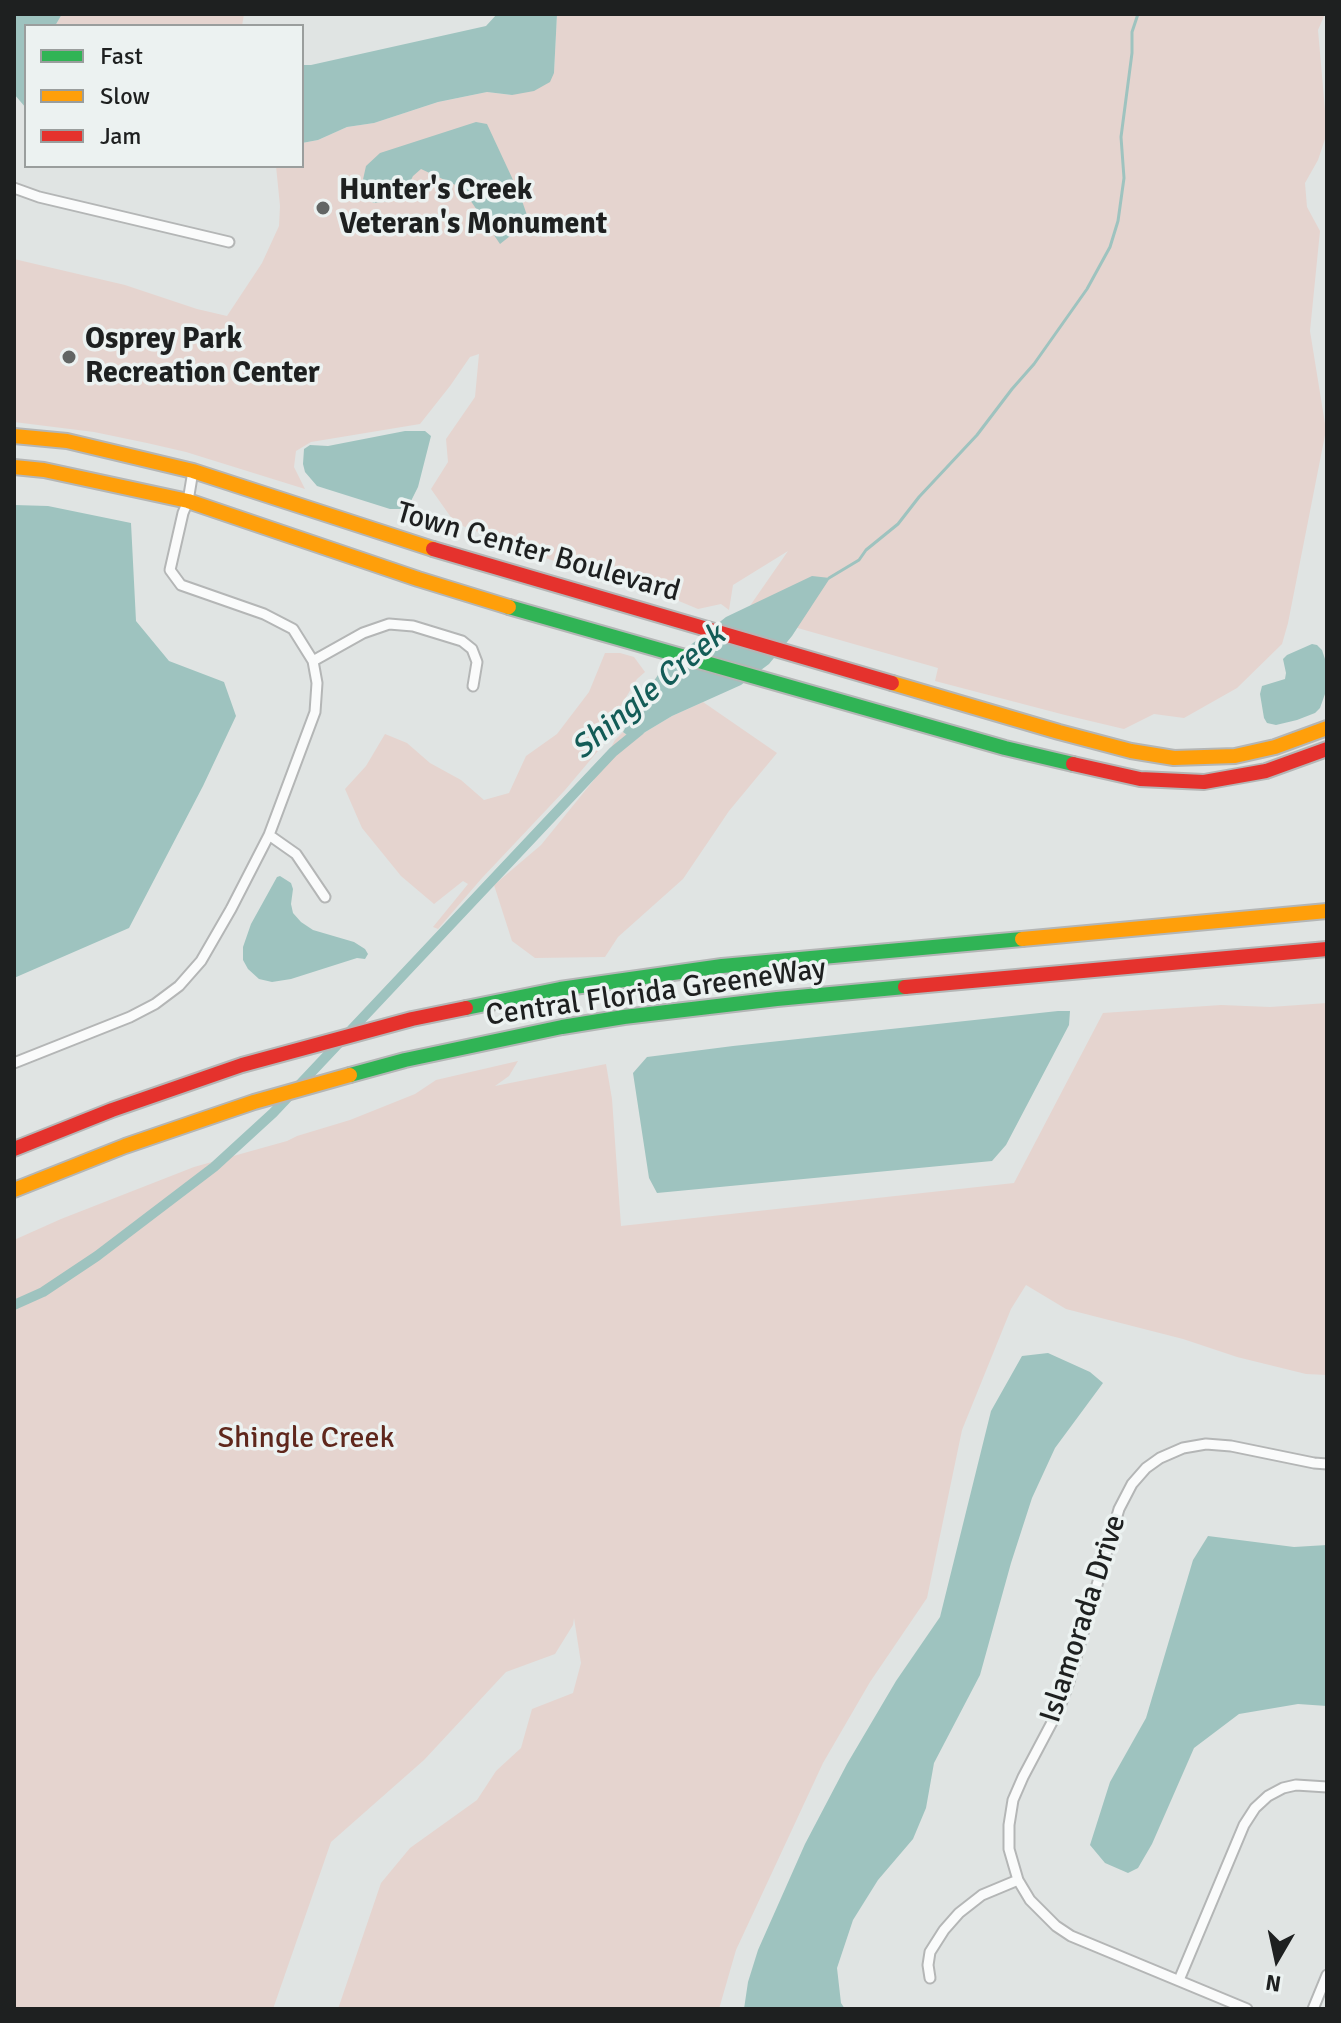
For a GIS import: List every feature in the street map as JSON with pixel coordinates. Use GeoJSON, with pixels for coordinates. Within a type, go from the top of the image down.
{"type":"FeatureCollection","features":[{"type":"Feature","properties":{"kind":"main road","name":"Town Center Boulevard"},"geometry":{"type":"LineString","coordinates":[[14,436],[67,441],[193,471],[389,536],[1131,751],[1174,758],[1235,756],[1275,747],[1327,728]]}},
{"type":"Feature","properties":{"kind":"main road","name":"Town Center Boulevard"},"geometry":{"type":"LineString","coordinates":[[14,467],[44,470],[188,501],[418,579],[637,644],[1005,748],[1140,779],[1204,782],[1266,771],[1327,749]]}},
{"type":"Feature","properties":{"kind":"main road","name":"Central Florida GreeneWay"},"geometry":{"type":"LineString","coordinates":[[14,1149],[177,1087],[310,1046],[463,1007],[573,987],[813,957],[1327,911]]}},
{"type":"Feature","properties":{"kind":"main road","name":"Central Florida GreeneWay"},"geometry":{"type":"LineString","coordinates":[[14,1190],[125,1146],[254,1102],[455,1048],[624,1017],[791,998],[1327,949]]}},
{"type":"Feature","properties":{"kind":"street"},"geometry":{"type":"LineString","coordinates":[[14,188],[39,197],[229,242]]}},
{"type":"Feature","properties":{"kind":"street"},"geometry":{"type":"LineString","coordinates":[[14,1063],[155,1004],[179,986],[201,961],[269,835],[315,712],[317,683],[313,661],[293,629],[264,614],[181,585],[170,570],[193,471]]}},
{"type":"Feature","properties":{"kind":"street"},"geometry":{"type":"LineString","coordinates":[[313,661],[363,633],[389,624],[413,626],[462,641],[472,649],[477,662],[473,686]]}},
{"type":"Feature","properties":{"kind":"street"},"geometry":{"type":"LineString","coordinates":[[269,835],[296,854],[325,897]]}},
{"type":"Feature","properties":{"kind":"street","name":"Islamorada Drive"},"geometry":{"type":"LineString","coordinates":[[1247,2009],[1071,1936],[1056,1926],[1040,1911],[1018,1880],[1009,1849],[1009,1825],[1013,1800],[1068,1685],[1119,1509],[1132,1484],[1146,1468],[1183,1448],[1206,1444],[1327,1464]]}},
{"type":"Feature","properties":{"kind":"street"},"geometry":{"type":"LineString","coordinates":[[1179,1980],[1244,1825],[1255,1808],[1283,1788],[1296,1785],[1327,1787]]}},
{"type":"Feature","properties":{"kind":"street"},"geometry":{"type":"LineString","coordinates":[[930,1978],[930,1952],[959,1913],[982,1895],[1018,1880]]}},
{"type":"Feature","properties":{"kind":"street"},"geometry":{"type":"LineString","coordinates":[[1313,2009],[1327,1975]]}},
{"type":"Feature","properties":{"kind":"green space"},"geometry":{"type":"Polygon","coordinates":[[[62,14],[244,14],[242,24],[56,24],[62,14]]]}},
{"type":"Feature","properties":{"kind":"green space"},"geometry":{"type":"Polygon","coordinates":[[[557,14],[1325,14],[1318,30],[1327,133],[1318,160],[1305,183],[1307,207],[1320,231],[1310,331],[1326,430],[1282,644],[1237,688],[1184,718],[1154,714],[1124,729],[935,681],[938,668],[745,613],[788,551],[733,585],[729,610],[721,604],[698,609],[638,584],[559,563],[455,523],[431,489],[448,462],[446,439],[475,397],[479,354],[470,357],[420,424],[311,442],[296,451],[294,467],[305,489],[147,443],[94,432],[14,422],[14,259],[125,285],[227,316],[262,263],[279,226],[276,168],[304,168],[304,143],[347,127],[374,123],[438,102],[487,92],[512,95],[554,73],[557,14]]]}},
{"type":"Feature","properties":{"kind":"green space"},"geometry":{"type":"Polygon","coordinates":[[[605,653],[634,657],[645,672],[637,679],[619,709],[625,719],[565,790],[438,929],[433,927],[468,884],[463,881],[434,904],[401,876],[362,828],[345,789],[366,766],[385,734],[407,743],[484,800],[509,793],[526,756],[557,734],[589,692],[605,653]]]}},
{"type":"Feature","properties":{"kind":"green space"},"geometry":{"type":"Polygon","coordinates":[[[703,702],[777,753],[729,811],[683,879],[618,937],[605,957],[535,958],[512,941],[494,885],[541,845],[593,781],[615,740],[623,732],[631,738],[637,737],[703,702]]]}},
{"type":"Feature","properties":{"kind":"green space","name":"Shingle Creek"},"geometry":{"type":"Polygon","coordinates":[[[1327,1003],[1327,1375],[1306,1374],[1237,1357],[1183,1339],[1066,1309],[1026,1285],[1011,1309],[962,1430],[927,1598],[870,1682],[823,1763],[736,1950],[719,2009],[338,2009],[381,1883],[410,1848],[477,1800],[496,1771],[521,1748],[532,1709],[573,1693],[581,1663],[574,1618],[555,1654],[506,1672],[424,1760],[331,1842],[273,2009],[14,2009],[14,1240],[194,1167],[350,1120],[415,1094],[436,1080],[518,1061],[509,1076],[495,1086],[606,1064],[612,1099],[621,1226],[1014,1183],[1103,1013],[1221,1005],[1270,1007],[1327,1003]]]}},
{"type":"Feature","properties":{"kind":"water"},"geometry":{"type":"Polygon","coordinates":[[[14,14],[62,14],[56,24],[24,24],[24,106],[14,94],[14,14]]]}},
{"type":"Feature","properties":{"kind":"water"},"geometry":{"type":"Polygon","coordinates":[[[497,14],[557,14],[554,73],[550,82],[534,91],[512,95],[487,92],[438,102],[374,123],[347,127],[304,143],[304,65],[486,26],[497,14]]]}},
{"type":"Feature","properties":{"kind":"water"},"geometry":{"type":"Polygon","coordinates":[[[476,122],[487,124],[529,221],[500,244],[462,188],[421,169],[413,176],[404,194],[390,201],[373,203],[362,184],[366,166],[380,153],[476,122]]]}},
{"type":"Feature","properties":{"kind":"water"},"geometry":{"type":"Polygon","coordinates":[[[405,431],[425,431],[431,436],[418,487],[405,509],[390,509],[317,486],[305,472],[304,449],[310,445],[328,446],[405,431]]]}},
{"type":"Feature","properties":{"kind":"water"},"geometry":{"type":"Polygon","coordinates":[[[14,505],[48,506],[131,523],[136,621],[169,661],[224,682],[236,716],[129,928],[14,978],[14,505]]]}},
{"type":"Feature","properties":{"kind":"water"},"geometry":{"type":"Polygon","coordinates":[[[812,576],[830,578],[792,636],[769,664],[741,685],[672,716],[637,737],[631,738],[623,732],[664,666],[726,617],[812,576]]]}},
{"type":"Feature","properties":{"kind":"water"},"geometry":{"type":"Polygon","coordinates":[[[1312,644],[1322,650],[1325,659],[1325,694],[1320,708],[1297,720],[1276,725],[1267,723],[1260,694],[1262,686],[1285,679],[1283,659],[1312,644]]]}},
{"type":"Feature","properties":{"kind":"water"},"geometry":{"type":"Polygon","coordinates":[[[280,876],[291,883],[293,913],[301,922],[313,930],[354,942],[365,949],[368,954],[365,959],[357,958],[272,982],[259,979],[248,969],[243,960],[243,947],[251,924],[280,876]]]}},
{"type":"Feature","properties":{"kind":"water"},"geometry":{"type":"Polygon","coordinates":[[[1070,1011],[1069,1025],[1006,1145],[992,1161],[657,1193],[649,1178],[633,1073],[647,1057],[1070,1011]]]}},
{"type":"Feature","properties":{"kind":"water"},"geometry":{"type":"Polygon","coordinates":[[[1048,1353],[1090,1372],[1103,1383],[1055,1448],[1032,1498],[980,1675],[934,1763],[926,1808],[913,1839],[878,1880],[853,1920],[837,1968],[841,2003],[845,2009],[744,2009],[758,1950],[805,1844],[896,1681],[940,1617],[991,1411],[1022,1356],[1048,1353]]]}},
{"type":"Feature","properties":{"kind":"water"},"geometry":{"type":"Polygon","coordinates":[[[1208,1536],[1294,1547],[1327,1545],[1327,1706],[1298,1704],[1239,1714],[1194,1748],[1152,1844],[1138,1868],[1128,1873],[1105,1863],[1090,1845],[1110,1782],[1146,1718],[1193,1560],[1208,1536]]]}},
{"type":"Feature","properties":{"kind":"waterway","name":"Shingle Creek"},"geometry":{"type":"LineString","coordinates":[[829,578],[859,560],[866,550],[898,524],[977,435],[1034,364],[1087,289],[1110,247],[1118,221],[1124,178],[1121,137],[1132,32],[1138,14]]}},
{"type":"Feature","properties":{"kind":"waterway","name":"Shingle Creek"},"geometry":{"type":"LineString","coordinates":[[14,1305],[43,1292],[97,1256],[214,1167],[273,1113],[613,752],[640,730]]}},
{"type":"Feature","properties":{"kind":"traffic: fast"},"geometry":{"type":"LineString","coordinates":[[509,607],[1005,748],[1073,764]]}},
{"type":"Feature","properties":{"kind":"traffic: fast"},"geometry":{"type":"LineString","coordinates":[[466,1008],[560,989],[722,966],[1022,939]]}},
{"type":"Feature","properties":{"kind":"traffic: fast"},"geometry":{"type":"LineString","coordinates":[[350,1075],[405,1060],[624,1017],[905,987]]}},
{"type":"Feature","properties":{"kind":"traffic: slow"},"geometry":{"type":"LineString","coordinates":[[14,436],[67,441],[193,471],[433,549]]}},
{"type":"Feature","properties":{"kind":"traffic: slow"},"geometry":{"type":"LineString","coordinates":[[14,467],[44,470],[188,501],[509,607]]}},
{"type":"Feature","properties":{"kind":"traffic: slow"},"geometry":{"type":"LineString","coordinates":[[892,683],[1059,732],[1131,751],[1174,758],[1235,756],[1275,747],[1327,728]]}},
{"type":"Feature","properties":{"kind":"traffic: slow"},"geometry":{"type":"LineString","coordinates":[[1022,939],[1327,911]]}},
{"type":"Feature","properties":{"kind":"traffic: slow"},"geometry":{"type":"LineString","coordinates":[[14,1190],[125,1146],[254,1102],[350,1075]]}},
{"type":"Feature","properties":{"kind":"traffic: jam"},"geometry":{"type":"LineString","coordinates":[[433,549],[892,683]]}},
{"type":"Feature","properties":{"kind":"traffic: jam"},"geometry":{"type":"LineString","coordinates":[[1073,764],[1140,779],[1204,782],[1266,771],[1327,749]]}},
{"type":"Feature","properties":{"kind":"traffic: jam"},"geometry":{"type":"LineString","coordinates":[[905,987],[1327,949]]}},
{"type":"Feature","properties":{"kind":"traffic: jam"},"geometry":{"type":"LineString","coordinates":[[14,1149],[112,1110],[242,1065],[412,1019],[466,1008]]}},
{"type":"Feature","properties":{"kind":"place","name":"Hunter's Creek Veteran's Monument"},"geometry":{"type":"Point","coordinates":[323,208]}},
{"type":"Feature","properties":{"kind":"place","name":"Osprey Park Recreation Center"},"geometry":{"type":"Point","coordinates":[69,357]}}]}
